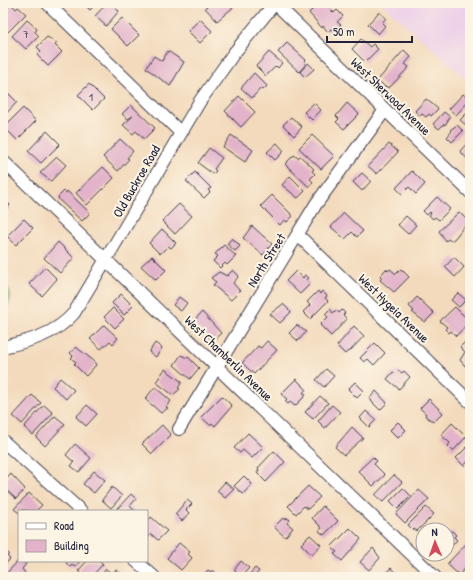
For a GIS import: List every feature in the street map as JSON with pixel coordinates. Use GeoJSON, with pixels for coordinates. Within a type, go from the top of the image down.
{"type":"FeatureCollection","features":[{"type":"Feature","properties":{"kind":"street"},"geometry":{"type":"LineString","coordinates":[[47,3],[180,132]]}},
{"type":"Feature","properties":{"kind":"street","name":"Old Buckroe Road"},"geometry":{"type":"LineString","coordinates":[[3,347],[43,335],[68,320],[80,304],[107,260],[180,132],[219,72],[275,3]]}},
{"type":"Feature","properties":{"kind":"street","name":"West Sherwood Avenue"},"geometry":{"type":"LineString","coordinates":[[275,3],[470,192]]}},
{"type":"Feature","properties":{"kind":"street","name":"North Street"},"geometry":{"type":"LineString","coordinates":[[179,429],[316,204],[385,110]]}},
{"type":"Feature","properties":{"kind":"street","name":"West Chamberlin Avenue"},"geometry":{"type":"LineString","coordinates":[[3,161],[435,577]]}},
{"type":"Feature","properties":{"kind":"street","name":"West Hygeia Avenue"},"geometry":{"type":"LineString","coordinates":[[298,235],[470,402]]}},
{"type":"Feature","properties":{"kind":"street"},"geometry":{"type":"LineString","coordinates":[[3,441],[80,510]]}},
{"type":"Feature","properties":{"kind":"street"},"geometry":{"type":"LineString","coordinates":[[137,562],[154,577]]}},
{"type":"Feature","properties":{"kind":"shaded area"},"geometry":{"type":"Polygon","coordinates":[[[381,3],[470,3],[470,82],[381,3]]]}},
{"type":"Feature","properties":{"kind":"green space"},"geometry":{"type":"Polygon","coordinates":[[[3,276],[11,296],[3,321],[3,276]]]}},
{"type":"Feature","properties":{"kind":"building"},"geometry":{"type":"Polygon","coordinates":[[[83,3],[94,3],[92,5],[94,6],[90,10],[83,3]]]}},
{"type":"Feature","properties":{"kind":"building"},"geometry":{"type":"Polygon","coordinates":[[[107,3],[112,5],[115,3],[117,5],[115,8],[119,11],[106,26],[95,16],[107,3]]]}},
{"type":"Feature","properties":{"kind":"building"},"geometry":{"type":"Polygon","coordinates":[[[210,3],[234,3],[236,5],[217,21],[205,8],[210,3]]]}},
{"type":"Feature","properties":{"kind":"building"},"geometry":{"type":"Polygon","coordinates":[[[319,3],[324,3],[334,13],[337,10],[343,16],[337,22],[341,25],[335,32],[331,29],[328,32],[323,26],[322,28],[309,13],[319,3]]]}},
{"type":"Feature","properties":{"kind":"building"},"geometry":{"type":"Polygon","coordinates":[[[11,4],[16,9],[18,7],[26,14],[8,32],[3,29],[3,12],[11,4]]]}},
{"type":"Feature","properties":{"kind":"building"},"geometry":{"type":"Polygon","coordinates":[[[379,12],[386,18],[382,23],[385,26],[378,34],[368,24],[379,12]]]}},
{"type":"Feature","properties":{"kind":"building"},"geometry":{"type":"Polygon","coordinates":[[[122,18],[139,35],[128,46],[111,29],[122,18]]]}},
{"type":"Feature","properties":{"kind":"building"},"geometry":{"type":"Polygon","coordinates":[[[200,19],[212,31],[200,43],[188,31],[200,19]]]}},
{"type":"Feature","properties":{"kind":"building"},"geometry":{"type":"Polygon","coordinates":[[[27,20],[37,29],[35,32],[39,36],[26,49],[12,36],[27,20]]]}},
{"type":"Feature","properties":{"kind":"building"},"geometry":{"type":"Polygon","coordinates":[[[47,37],[57,43],[55,45],[62,52],[48,66],[37,55],[41,51],[37,47],[47,37]]]}},
{"type":"Feature","properties":{"kind":"building"},"geometry":{"type":"Polygon","coordinates":[[[361,39],[370,47],[373,44],[378,49],[365,62],[352,49],[361,39]]]}},
{"type":"Feature","properties":{"kind":"building"},"geometry":{"type":"Polygon","coordinates":[[[287,43],[306,60],[304,63],[306,64],[299,72],[278,52],[287,43]]]}},
{"type":"Feature","properties":{"kind":"building"},"geometry":{"type":"Polygon","coordinates":[[[404,50],[411,57],[405,64],[409,67],[391,86],[388,88],[386,86],[385,87],[378,80],[404,50]]]}},
{"type":"Feature","properties":{"kind":"building"},"geometry":{"type":"Polygon","coordinates":[[[168,51],[184,62],[170,86],[146,68],[154,56],[162,61],[168,51]]]}},
{"type":"Feature","properties":{"kind":"building"},"geometry":{"type":"Polygon","coordinates":[[[269,52],[282,63],[278,68],[276,66],[266,76],[256,66],[269,52]]]}},
{"type":"Feature","properties":{"kind":"building"},"geometry":{"type":"Polygon","coordinates":[[[308,63],[314,69],[305,77],[300,72],[308,63]]]}},
{"type":"Feature","properties":{"kind":"building"},"geometry":{"type":"Polygon","coordinates":[[[254,73],[267,86],[263,90],[261,88],[252,98],[241,88],[254,73]]]}},
{"type":"Feature","properties":{"kind":"building"},"geometry":{"type":"Polygon","coordinates":[[[89,84],[104,99],[93,110],[78,95],[89,84]]]}},
{"type":"Feature","properties":{"kind":"building"},"geometry":{"type":"Polygon","coordinates":[[[9,94],[17,102],[3,117],[3,100],[9,94]]]}},
{"type":"Feature","properties":{"kind":"building"},"geometry":{"type":"Polygon","coordinates":[[[463,94],[470,100],[456,115],[449,109],[463,94]]]}},
{"type":"Feature","properties":{"kind":"building"},"geometry":{"type":"Polygon","coordinates":[[[239,96],[255,112],[241,127],[225,111],[239,96]]]}},
{"type":"Feature","properties":{"kind":"building"},"geometry":{"type":"Polygon","coordinates":[[[426,99],[438,109],[431,116],[429,114],[426,117],[422,114],[420,116],[415,111],[426,99]]]}},
{"type":"Feature","properties":{"kind":"building"},"geometry":{"type":"Polygon","coordinates":[[[314,103],[321,110],[312,120],[304,112],[314,103]]]}},
{"type":"Feature","properties":{"kind":"building"},"geometry":{"type":"Polygon","coordinates":[[[347,103],[359,114],[344,129],[336,122],[339,119],[336,116],[347,103]]]}},
{"type":"Feature","properties":{"kind":"building"},"geometry":{"type":"Polygon","coordinates":[[[131,105],[155,128],[144,139],[136,131],[133,134],[123,125],[133,116],[128,119],[122,114],[131,105]]]}},
{"type":"Feature","properties":{"kind":"building"},"geometry":{"type":"Polygon","coordinates":[[[23,108],[36,121],[17,140],[4,127],[23,108]]]}},
{"type":"Feature","properties":{"kind":"building"},"geometry":{"type":"Polygon","coordinates":[[[470,110],[470,122],[467,126],[460,120],[470,110]]]}},
{"type":"Feature","properties":{"kind":"building"},"geometry":{"type":"Polygon","coordinates":[[[444,112],[450,117],[445,125],[444,124],[439,129],[433,124],[444,112]]]}},
{"type":"Feature","properties":{"kind":"building"},"geometry":{"type":"Polygon","coordinates":[[[291,117],[302,127],[294,136],[283,125],[291,117]]]}},
{"type":"Feature","properties":{"kind":"building"},"geometry":{"type":"Polygon","coordinates":[[[457,125],[463,131],[452,142],[447,137],[452,131],[450,130],[457,125]]]}},
{"type":"Feature","properties":{"kind":"building"},"geometry":{"type":"Polygon","coordinates":[[[47,131],[60,144],[41,163],[28,151],[47,131]]]}},
{"type":"Feature","properties":{"kind":"building"},"geometry":{"type":"Polygon","coordinates":[[[231,135],[253,150],[245,162],[223,147],[231,135]]]}},
{"type":"Feature","properties":{"kind":"building"},"geometry":{"type":"Polygon","coordinates":[[[312,135],[334,156],[321,169],[299,148],[312,135]]]}},
{"type":"Feature","properties":{"kind":"building"},"geometry":{"type":"Polygon","coordinates":[[[120,139],[133,151],[127,158],[129,159],[118,171],[103,157],[120,139]]]}},
{"type":"Feature","properties":{"kind":"building"},"geometry":{"type":"Polygon","coordinates":[[[470,140],[470,162],[460,151],[470,140]]]}},
{"type":"Feature","properties":{"kind":"building"},"geometry":{"type":"Polygon","coordinates":[[[277,143],[284,151],[275,160],[267,152],[277,143]]]}},
{"type":"Feature","properties":{"kind":"building"},"geometry":{"type":"Polygon","coordinates":[[[389,144],[398,152],[377,174],[368,166],[389,144]]]}},
{"type":"Feature","properties":{"kind":"building"},"geometry":{"type":"Polygon","coordinates":[[[209,148],[222,158],[214,169],[216,171],[213,174],[198,163],[209,148]]]}},
{"type":"Feature","properties":{"kind":"building"},"geometry":{"type":"Polygon","coordinates":[[[294,155],[298,158],[300,156],[314,169],[312,171],[315,174],[310,179],[313,182],[309,187],[285,164],[294,155]]]}},
{"type":"Feature","properties":{"kind":"building"},"geometry":{"type":"Polygon","coordinates":[[[57,157],[66,165],[51,181],[40,173],[57,157]]]}},
{"type":"Feature","properties":{"kind":"building"},"geometry":{"type":"Polygon","coordinates":[[[103,167],[114,178],[87,205],[76,193],[103,167]]]}},
{"type":"Feature","properties":{"kind":"building"},"geometry":{"type":"Polygon","coordinates":[[[412,171],[425,184],[416,194],[409,187],[402,194],[396,188],[412,171]]]}},
{"type":"Feature","properties":{"kind":"building"},"geometry":{"type":"Polygon","coordinates":[[[195,172],[211,188],[208,190],[210,192],[204,198],[186,181],[195,172]]]}},
{"type":"Feature","properties":{"kind":"building"},"geometry":{"type":"Polygon","coordinates":[[[362,173],[371,181],[362,191],[353,182],[362,173]]]}},
{"type":"Feature","properties":{"kind":"building"},"geometry":{"type":"Polygon","coordinates":[[[290,176],[305,191],[298,198],[282,185],[290,176]]]}},
{"type":"Feature","properties":{"kind":"building"},"geometry":{"type":"Polygon","coordinates":[[[64,191],[66,193],[67,191],[90,213],[82,221],[59,200],[58,197],[64,191]]]}},
{"type":"Feature","properties":{"kind":"building"},"geometry":{"type":"Polygon","coordinates":[[[272,195],[293,216],[287,222],[284,220],[280,225],[261,206],[272,195]]]}},
{"type":"Feature","properties":{"kind":"building"},"geometry":{"type":"Polygon","coordinates":[[[437,197],[450,209],[439,220],[435,217],[433,219],[429,215],[431,213],[430,212],[427,215],[423,211],[437,197]]]}},
{"type":"Feature","properties":{"kind":"building"},"geometry":{"type":"Polygon","coordinates":[[[3,198],[10,205],[3,213],[3,198]]]}},
{"type":"Feature","properties":{"kind":"building"},"geometry":{"type":"Polygon","coordinates":[[[179,204],[192,216],[175,234],[162,221],[179,204]]]}},
{"type":"Feature","properties":{"kind":"building"},"geometry":{"type":"Polygon","coordinates":[[[459,212],[468,221],[455,238],[451,241],[448,239],[446,241],[439,231],[459,212]]]}},
{"type":"Feature","properties":{"kind":"building"},"geometry":{"type":"Polygon","coordinates":[[[344,213],[363,231],[357,237],[352,232],[345,239],[331,227],[344,213]]]}},
{"type":"Feature","properties":{"kind":"building"},"geometry":{"type":"Polygon","coordinates":[[[406,216],[416,225],[408,234],[398,225],[406,216]]]}},
{"type":"Feature","properties":{"kind":"building"},"geometry":{"type":"Polygon","coordinates":[[[24,219],[33,228],[16,245],[7,236],[24,219]]]}},
{"type":"Feature","properties":{"kind":"building"},"geometry":{"type":"Polygon","coordinates":[[[252,226],[272,244],[263,255],[243,238],[252,226]]]}},
{"type":"Feature","properties":{"kind":"building"},"geometry":{"type":"Polygon","coordinates":[[[162,229],[176,243],[171,248],[168,246],[160,254],[149,243],[162,229]]]}},
{"type":"Feature","properties":{"kind":"building"},"geometry":{"type":"Polygon","coordinates":[[[232,238],[240,246],[235,251],[227,244],[232,238]]]}},
{"type":"Feature","properties":{"kind":"building"},"geometry":{"type":"Polygon","coordinates":[[[58,242],[74,258],[60,273],[44,258],[58,242]]]}},
{"type":"Feature","properties":{"kind":"building"},"geometry":{"type":"Polygon","coordinates":[[[224,245],[236,256],[227,265],[225,263],[220,268],[213,261],[218,256],[215,254],[224,245]]]}},
{"type":"Feature","properties":{"kind":"building"},"geometry":{"type":"Polygon","coordinates":[[[152,256],[166,270],[156,280],[141,266],[152,256]]]}},
{"type":"Feature","properties":{"kind":"building"},"geometry":{"type":"Polygon","coordinates":[[[454,257],[464,267],[455,277],[445,267],[454,257]]]}},
{"type":"Feature","properties":{"kind":"building"},"geometry":{"type":"Polygon","coordinates":[[[45,267],[57,279],[42,296],[29,284],[45,267]]]}},
{"type":"Feature","properties":{"kind":"building"},"geometry":{"type":"Polygon","coordinates":[[[386,269],[388,271],[390,269],[396,274],[401,269],[409,277],[394,292],[380,280],[382,278],[380,276],[386,269]]]}},
{"type":"Feature","properties":{"kind":"building"},"geometry":{"type":"Polygon","coordinates":[[[233,270],[239,276],[233,283],[240,291],[231,300],[213,285],[216,282],[211,278],[219,272],[227,276],[233,270]]]}},
{"type":"Feature","properties":{"kind":"building"},"geometry":{"type":"Polygon","coordinates":[[[296,271],[303,278],[305,275],[309,278],[307,280],[310,284],[300,294],[286,281],[296,271]]]}},
{"type":"Feature","properties":{"kind":"building"},"geometry":{"type":"Polygon","coordinates":[[[318,291],[320,294],[322,291],[327,296],[325,298],[328,301],[310,319],[303,312],[310,305],[307,302],[318,291]]]}},
{"type":"Feature","properties":{"kind":"building"},"geometry":{"type":"Polygon","coordinates":[[[458,293],[466,300],[459,307],[451,300],[458,293]]]}},
{"type":"Feature","properties":{"kind":"building"},"geometry":{"type":"Polygon","coordinates":[[[121,294],[133,306],[124,315],[112,303],[121,294]]]}},
{"type":"Feature","properties":{"kind":"building"},"geometry":{"type":"Polygon","coordinates":[[[179,297],[187,303],[181,311],[173,305],[179,297]]]}},
{"type":"Feature","properties":{"kind":"building"},"geometry":{"type":"Polygon","coordinates":[[[417,297],[434,313],[425,322],[412,312],[414,311],[409,306],[417,297]]]}},
{"type":"Feature","properties":{"kind":"building"},"geometry":{"type":"Polygon","coordinates":[[[283,304],[291,312],[280,323],[270,314],[283,304]]]}},
{"type":"Feature","properties":{"kind":"building"},"geometry":{"type":"Polygon","coordinates":[[[455,307],[464,316],[466,315],[470,321],[456,336],[451,331],[449,333],[445,329],[447,327],[440,321],[455,307]]]}},
{"type":"Feature","properties":{"kind":"building"},"geometry":{"type":"Polygon","coordinates":[[[113,308],[124,319],[115,328],[104,317],[113,308]]]}},
{"type":"Feature","properties":{"kind":"building"},"geometry":{"type":"Polygon","coordinates":[[[330,309],[333,313],[336,310],[339,313],[342,310],[345,313],[343,315],[347,319],[331,336],[320,325],[328,317],[325,314],[330,309]]]}},
{"type":"Feature","properties":{"kind":"building"},"geometry":{"type":"Polygon","coordinates":[[[202,312],[221,333],[213,341],[192,323],[202,312]]]}},
{"type":"Feature","properties":{"kind":"building"},"geometry":{"type":"Polygon","coordinates":[[[104,325],[118,338],[113,344],[110,341],[101,349],[90,339],[104,325]]]}},
{"type":"Feature","properties":{"kind":"building"},"geometry":{"type":"Polygon","coordinates":[[[297,325],[306,332],[298,341],[289,333],[297,325]]]}},
{"type":"Feature","properties":{"kind":"building"},"geometry":{"type":"Polygon","coordinates":[[[354,326],[364,336],[349,352],[348,351],[345,354],[337,346],[354,326]]]}},
{"type":"Feature","properties":{"kind":"building"},"geometry":{"type":"Polygon","coordinates":[[[468,339],[470,341],[470,366],[467,363],[465,366],[460,360],[465,352],[460,347],[468,339]]]}},
{"type":"Feature","properties":{"kind":"building"},"geometry":{"type":"Polygon","coordinates":[[[267,341],[277,350],[254,374],[242,363],[258,346],[261,348],[267,341]]]}},
{"type":"Feature","properties":{"kind":"building"},"geometry":{"type":"Polygon","coordinates":[[[155,343],[162,348],[156,357],[149,352],[155,343]]]}},
{"type":"Feature","properties":{"kind":"building"},"geometry":{"type":"Polygon","coordinates":[[[375,343],[385,353],[374,365],[368,359],[364,362],[360,358],[375,343]]]}},
{"type":"Feature","properties":{"kind":"building"},"geometry":{"type":"Polygon","coordinates":[[[76,347],[94,361],[96,365],[86,376],[74,364],[76,362],[71,358],[73,356],[70,353],[76,347]]]}},
{"type":"Feature","properties":{"kind":"building"},"geometry":{"type":"Polygon","coordinates":[[[181,355],[187,358],[188,357],[199,368],[190,379],[174,365],[181,355]]]}},
{"type":"Feature","properties":{"kind":"building"},"geometry":{"type":"Polygon","coordinates":[[[165,369],[182,382],[178,388],[180,389],[173,395],[156,382],[165,369]]]}},
{"type":"Feature","properties":{"kind":"building"},"geometry":{"type":"Polygon","coordinates":[[[326,369],[334,376],[324,387],[316,380],[326,369]]]}},
{"type":"Feature","properties":{"kind":"building"},"geometry":{"type":"Polygon","coordinates":[[[398,370],[402,373],[404,371],[410,377],[399,389],[387,379],[393,372],[395,373],[398,370]]]}},
{"type":"Feature","properties":{"kind":"building"},"geometry":{"type":"Polygon","coordinates":[[[60,378],[74,390],[66,399],[53,387],[60,378]]]}},
{"type":"Feature","properties":{"kind":"building"},"geometry":{"type":"Polygon","coordinates":[[[296,379],[306,389],[303,393],[306,395],[295,406],[290,402],[288,404],[285,401],[287,399],[281,394],[296,379]]]}},
{"type":"Feature","properties":{"kind":"building"},"geometry":{"type":"Polygon","coordinates":[[[355,382],[364,391],[357,398],[348,389],[355,382]]]}},
{"type":"Feature","properties":{"kind":"building"},"geometry":{"type":"Polygon","coordinates":[[[155,387],[171,401],[166,407],[168,408],[161,413],[145,399],[155,387]]]}},
{"type":"Feature","properties":{"kind":"building"},"geometry":{"type":"Polygon","coordinates":[[[376,391],[387,403],[380,410],[369,399],[376,391]]]}},
{"type":"Feature","properties":{"kind":"building"},"geometry":{"type":"Polygon","coordinates":[[[32,395],[41,403],[22,424],[13,416],[32,395]]]}},
{"type":"Feature","properties":{"kind":"building"},"geometry":{"type":"Polygon","coordinates":[[[222,396],[232,406],[215,426],[212,423],[210,425],[201,417],[222,396]]]}},
{"type":"Feature","properties":{"kind":"building"},"geometry":{"type":"Polygon","coordinates":[[[320,396],[328,403],[313,419],[305,412],[320,396]]]}},
{"type":"Feature","properties":{"kind":"building"},"geometry":{"type":"Polygon","coordinates":[[[429,399],[443,413],[434,422],[425,416],[426,414],[420,408],[429,399]]]}},
{"type":"Feature","properties":{"kind":"building"},"geometry":{"type":"Polygon","coordinates":[[[44,405],[53,413],[33,435],[24,427],[44,405]]]}},
{"type":"Feature","properties":{"kind":"building"},"geometry":{"type":"Polygon","coordinates":[[[87,405],[97,414],[86,426],[76,417],[87,405]]]}},
{"type":"Feature","properties":{"kind":"building"},"geometry":{"type":"Polygon","coordinates":[[[332,405],[340,412],[325,428],[318,421],[332,405]]]}},
{"type":"Feature","properties":{"kind":"building"},"geometry":{"type":"Polygon","coordinates":[[[366,411],[376,420],[369,427],[360,418],[366,411]]]}},
{"type":"Feature","properties":{"kind":"building"},"geometry":{"type":"Polygon","coordinates":[[[55,416],[65,424],[45,446],[36,437],[55,416]]]}},
{"type":"Feature","properties":{"kind":"building"},"geometry":{"type":"Polygon","coordinates":[[[398,422],[406,430],[398,438],[390,430],[398,422]]]}},
{"type":"Feature","properties":{"kind":"building"},"geometry":{"type":"Polygon","coordinates":[[[452,423],[466,437],[453,451],[448,446],[450,443],[441,435],[452,423]]]}},
{"type":"Feature","properties":{"kind":"building"},"geometry":{"type":"Polygon","coordinates":[[[162,425],[171,435],[152,454],[142,444],[162,425]]]}},
{"type":"Feature","properties":{"kind":"building"},"geometry":{"type":"Polygon","coordinates":[[[352,427],[363,438],[344,455],[335,447],[352,427]]]}},
{"type":"Feature","properties":{"kind":"building"},"geometry":{"type":"Polygon","coordinates":[[[248,433],[263,447],[252,458],[243,450],[240,453],[234,448],[248,433]]]}},
{"type":"Feature","properties":{"kind":"building"},"geometry":{"type":"Polygon","coordinates":[[[75,444],[91,458],[79,472],[71,466],[74,462],[66,455],[75,444]]]}},
{"type":"Feature","properties":{"kind":"building"},"geometry":{"type":"Polygon","coordinates":[[[470,444],[470,464],[468,461],[464,466],[456,458],[470,444]]]}},
{"type":"Feature","properties":{"kind":"building"},"geometry":{"type":"Polygon","coordinates":[[[274,451],[285,462],[266,482],[257,473],[259,470],[258,468],[274,451]]]}},
{"type":"Feature","properties":{"kind":"building"},"geometry":{"type":"Polygon","coordinates":[[[373,457],[377,461],[374,464],[385,475],[373,486],[358,471],[373,457]]]}},
{"type":"Feature","properties":{"kind":"building"},"geometry":{"type":"Polygon","coordinates":[[[94,471],[105,480],[94,493],[83,484],[94,471]]]}},
{"type":"Feature","properties":{"kind":"building"},"geometry":{"type":"Polygon","coordinates":[[[11,474],[25,489],[16,499],[3,487],[3,483],[11,474]]]}},
{"type":"Feature","properties":{"kind":"building"},"geometry":{"type":"Polygon","coordinates":[[[394,475],[402,482],[383,502],[375,495],[394,475]]]}},
{"type":"Feature","properties":{"kind":"building"},"geometry":{"type":"Polygon","coordinates":[[[244,476],[252,484],[243,494],[234,486],[244,476]]]}},
{"type":"Feature","properties":{"kind":"building"},"geometry":{"type":"Polygon","coordinates":[[[225,482],[234,489],[225,498],[217,491],[225,482]]]}},
{"type":"Feature","properties":{"kind":"building"},"geometry":{"type":"Polygon","coordinates":[[[308,486],[320,497],[308,509],[304,506],[296,514],[288,506],[308,486]]]}},
{"type":"Feature","properties":{"kind":"building"},"geometry":{"type":"Polygon","coordinates":[[[112,487],[122,496],[111,508],[102,500],[112,487]]]}},
{"type":"Feature","properties":{"kind":"building"},"geometry":{"type":"Polygon","coordinates":[[[403,488],[411,496],[398,509],[390,501],[403,488]]]}},
{"type":"Feature","properties":{"kind":"building"},"geometry":{"type":"Polygon","coordinates":[[[419,490],[429,499],[405,523],[396,514],[419,490]]]}},
{"type":"Feature","properties":{"kind":"building"},"geometry":{"type":"Polygon","coordinates":[[[29,493],[42,505],[37,510],[18,510],[18,512],[14,509],[29,493]]]}},
{"type":"Feature","properties":{"kind":"building"},"geometry":{"type":"Polygon","coordinates":[[[131,494],[136,499],[130,506],[134,510],[116,510],[131,494]]]}},
{"type":"Feature","properties":{"kind":"building"},"geometry":{"type":"Polygon","coordinates":[[[187,500],[192,504],[186,510],[189,513],[182,521],[176,513],[187,500]]]}},
{"type":"Feature","properties":{"kind":"building"},"geometry":{"type":"Polygon","coordinates":[[[323,506],[338,521],[324,535],[319,531],[322,528],[312,518],[323,506]]]}},
{"type":"Feature","properties":{"kind":"building"},"geometry":{"type":"Polygon","coordinates":[[[426,507],[434,514],[426,522],[415,522],[415,530],[413,530],[408,525],[426,507]]]}},
{"type":"Feature","properties":{"kind":"building"},"geometry":{"type":"Polygon","coordinates":[[[151,517],[167,531],[158,540],[151,534],[148,538],[148,521],[151,517]]]}},
{"type":"Feature","properties":{"kind":"building"},"geometry":{"type":"Polygon","coordinates":[[[283,518],[285,520],[287,518],[290,520],[287,523],[293,528],[285,537],[274,527],[283,518]]]}},
{"type":"Feature","properties":{"kind":"building"},"geometry":{"type":"Polygon","coordinates":[[[350,528],[361,539],[342,561],[334,554],[337,552],[331,547],[350,528]]]}},
{"type":"Feature","properties":{"kind":"building"},"geometry":{"type":"Polygon","coordinates":[[[310,535],[321,545],[312,555],[301,544],[310,535]]]}},
{"type":"Feature","properties":{"kind":"building"},"geometry":{"type":"Polygon","coordinates":[[[179,543],[190,552],[188,554],[192,558],[181,570],[167,558],[179,543]]]}},
{"type":"Feature","properties":{"kind":"building"},"geometry":{"type":"Polygon","coordinates":[[[467,543],[470,546],[470,563],[459,575],[447,564],[449,562],[455,562],[455,556],[467,543]]]}},
{"type":"Feature","properties":{"kind":"building"},"geometry":{"type":"Polygon","coordinates":[[[373,548],[380,558],[369,570],[360,562],[373,548]]]}},
{"type":"Feature","properties":{"kind":"building"},"geometry":{"type":"Polygon","coordinates":[[[5,550],[9,554],[7,556],[10,559],[3,567],[3,553],[5,550]]]}},
{"type":"Feature","properties":{"kind":"building"},"geometry":{"type":"Polygon","coordinates":[[[18,561],[26,564],[22,569],[25,573],[22,577],[3,577],[18,561]]]}},
{"type":"Feature","properties":{"kind":"building"},"geometry":{"type":"Polygon","coordinates":[[[241,561],[249,568],[241,577],[234,570],[241,561]]]}},
{"type":"Feature","properties":{"kind":"building"},"geometry":{"type":"Polygon","coordinates":[[[79,562],[75,567],[72,565],[70,567],[66,563],[79,562]]]}},
{"type":"Feature","properties":{"kind":"building"},"geometry":{"type":"Polygon","coordinates":[[[86,562],[101,562],[103,564],[91,577],[85,577],[78,571],[86,562]]]}},
{"type":"Feature","properties":{"kind":"building"},"geometry":{"type":"Polygon","coordinates":[[[255,568],[259,571],[256,575],[258,577],[247,577],[255,568]]]}},
{"type":"Feature","properties":{"kind":"building"},"geometry":{"type":"Polygon","coordinates":[[[391,568],[399,577],[381,577],[391,568]]]}},
{"type":"Feature","properties":{"kind":"building"},"geometry":{"type":"Polygon","coordinates":[[[106,569],[111,573],[117,570],[125,577],[99,577],[106,569]]]}},
{"type":"Feature","properties":{"kind":"building"},"geometry":{"type":"Polygon","coordinates":[[[208,570],[211,572],[213,570],[219,576],[202,577],[208,570]]]}}]}
